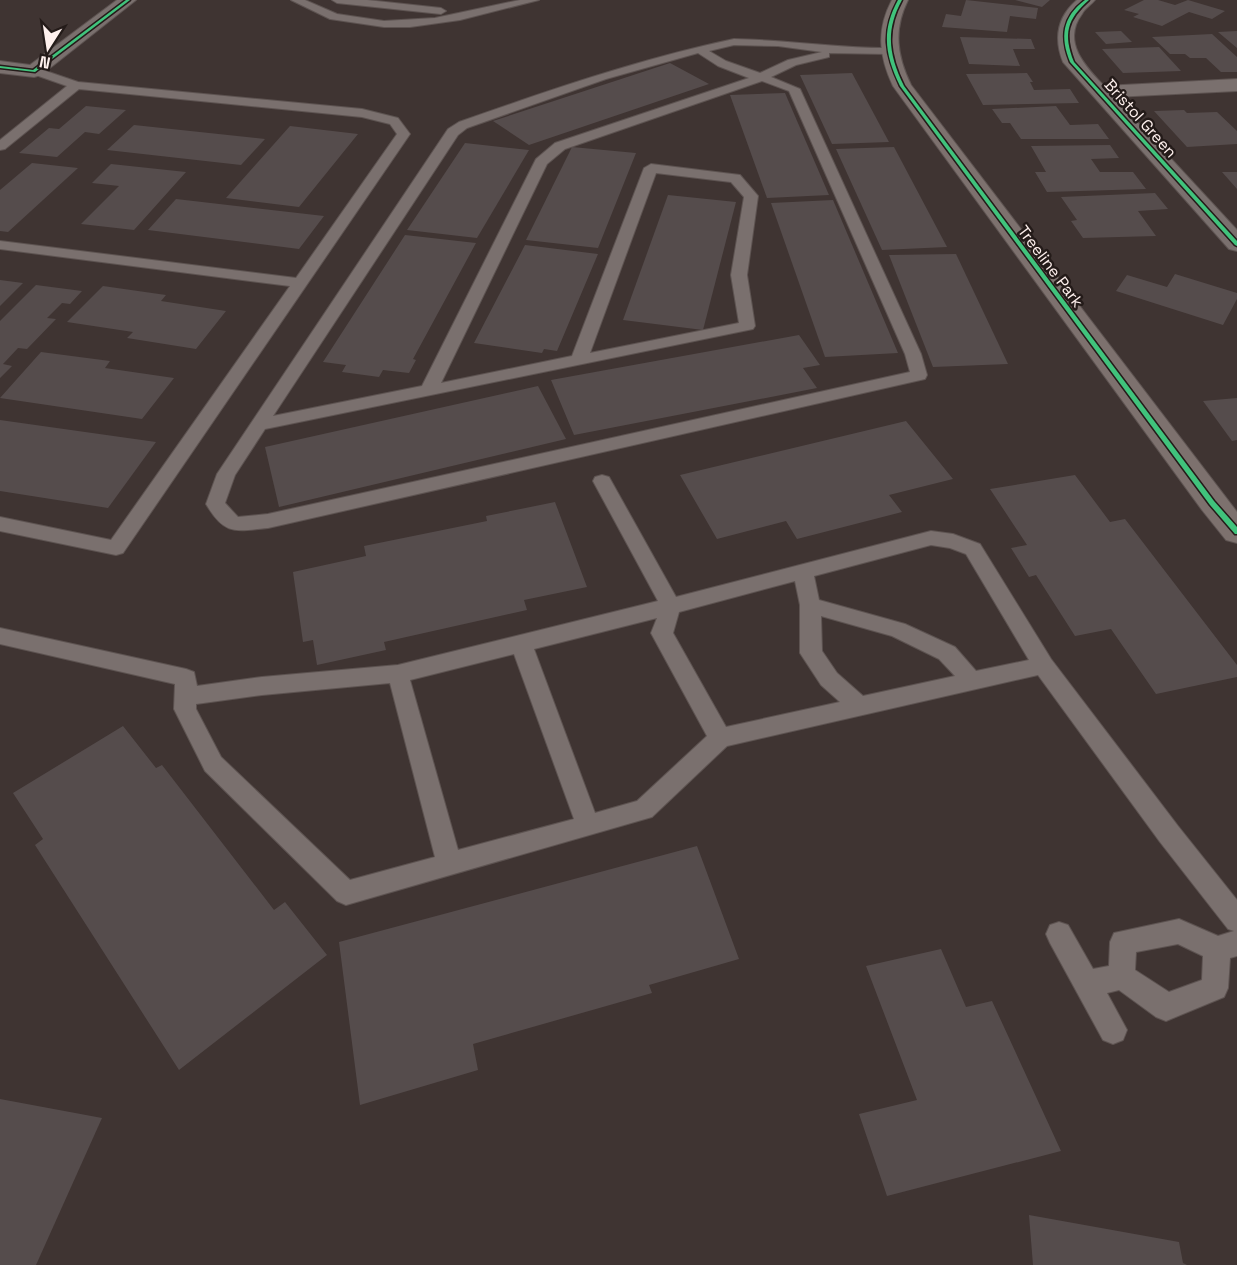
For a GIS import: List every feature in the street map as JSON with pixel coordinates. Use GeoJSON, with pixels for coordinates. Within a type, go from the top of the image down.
{"type":"FeatureCollection","features":[{"type":"Feature","properties":{"kind":"street"},"geometry":{"type":"LineString","coordinates":[[0,67],[34,70],[128,0]]}},
{"type":"Feature","properties":{"kind":"street","name":"Treeline Park"},"geometry":{"type":"LineString","coordinates":[[900,0],[891,17],[887,33],[888,51],[902,86],[1063,305],[1212,503],[1237,532]]}},
{"type":"Feature","properties":{"kind":"street","name":"Bristol Green"},"geometry":{"type":"LineString","coordinates":[[1087,0],[1074,13],[1065,31],[1066,49],[1072,62],[1237,244]]}},
{"type":"Feature","properties":{"kind":"street"},"geometry":{"type":"LineString","coordinates":[[1099,92],[1237,85]]}},
{"type":"Feature","properties":{"kind":"lane"},"geometry":{"type":"LineString","coordinates":[[296,0],[333,17],[389,24],[443,20],[534,0]]}},
{"type":"Feature","properties":{"kind":"lane"},"geometry":{"type":"LineString","coordinates":[[338,0],[472,14]]}},
{"type":"Feature","properties":{"kind":"lane"},"geometry":{"type":"LineString","coordinates":[[700,49],[709,57],[734,69],[779,82],[794,89],[913,354],[919,375],[268,521],[233,524],[215,504],[226,474],[453,132],[463,125],[602,76],[700,49],[734,42],[778,43],[840,51],[888,51]]}},
{"type":"Feature","properties":{"kind":"lane"},"geometry":{"type":"LineString","coordinates":[[778,43],[792,62]]}},
{"type":"Feature","properties":{"kind":"lane"},"geometry":{"type":"LineString","coordinates":[[429,390],[541,162],[560,146],[760,78],[792,62],[840,51]]}},
{"type":"Feature","properties":{"kind":"lane"},"geometry":{"type":"LineString","coordinates":[[0,524],[116,548],[404,134],[394,121],[362,113],[76,85],[34,70]]}},
{"type":"Feature","properties":{"kind":"lane"},"geometry":{"type":"LineString","coordinates":[[0,146],[76,85]]}},
{"type":"Feature","properties":{"kind":"lane"},"geometry":{"type":"LineString","coordinates":[[258,425],[747,326],[739,275],[751,196],[735,178],[651,168],[579,360]]}},
{"type":"Feature","properties":{"kind":"lane"},"geometry":{"type":"LineString","coordinates":[[0,244],[300,283]]}},
{"type":"Feature","properties":{"kind":"lane"},"geometry":{"type":"LineString","coordinates":[[602,481],[671,606],[662,633],[720,738]]}},
{"type":"Feature","properties":{"kind":"lane"},"geometry":{"type":"LineString","coordinates":[[185,696],[262,686],[398,674],[931,538],[953,541],[973,549],[1043,665],[1169,834],[1237,920]]}},
{"type":"Feature","properties":{"kind":"lane"},"geometry":{"type":"LineString","coordinates":[[803,572],[810,605],[811,653],[829,680],[858,705]]}},
{"type":"Feature","properties":{"kind":"lane"},"geometry":{"type":"LineString","coordinates":[[810,605],[898,630],[947,653],[972,681]]}},
{"type":"Feature","properties":{"kind":"lane"},"geometry":{"type":"LineString","coordinates":[[0,636],[186,678],[185,709],[213,764],[346,893],[449,862],[644,810],[720,738],[1043,665]]}},
{"type":"Feature","properties":{"kind":"lane"},"geometry":{"type":"LineString","coordinates":[[521,644],[588,825]]}},
{"type":"Feature","properties":{"kind":"lane"},"geometry":{"type":"LineString","coordinates":[[398,674],[449,862]]}},
{"type":"Feature","properties":{"kind":"lane"},"geometry":{"type":"LineString","coordinates":[[1086,984],[1122,976],[1166,1007],[1215,988],[1227,946],[1179,931],[1122,942],[1122,976]]}},
{"type":"Feature","properties":{"kind":"lane"},"geometry":{"type":"LineString","coordinates":[[1059,934],[1113,1030]]}},
{"type":"Feature","properties":{"kind":"building"},"geometry":{"type":"Polygon","coordinates":[[[966,0],[1038,8],[1036,19],[1010,16],[1007,32],[942,27],[946,14],[961,16],[966,0]]]}},
{"type":"Feature","properties":{"kind":"building"},"geometry":{"type":"Polygon","coordinates":[[[1015,0],[1050,0],[1042,7],[1015,0]]]}},
{"type":"Feature","properties":{"kind":"building"},"geometry":{"type":"Polygon","coordinates":[[[1144,0],[1158,0],[1175,5],[1188,0],[1225,11],[1212,19],[1189,12],[1162,26],[1133,17],[1139,14],[1124,10],[1144,0]]]}},
{"type":"Feature","properties":{"kind":"building"},"geometry":{"type":"Polygon","coordinates":[[[1121,31],[1132,42],[1106,44],[1095,32],[1121,31]]]}},
{"type":"Feature","properties":{"kind":"building"},"geometry":{"type":"Polygon","coordinates":[[[1237,31],[1237,48],[1218,32],[1237,31]]]}},
{"type":"Feature","properties":{"kind":"building"},"geometry":{"type":"Polygon","coordinates":[[[1212,34],[1237,57],[1237,72],[1221,72],[1206,58],[1170,54],[1152,37],[1212,34]]]}},
{"type":"Feature","properties":{"kind":"building"},"geometry":{"type":"Polygon","coordinates":[[[960,37],[1031,39],[1035,49],[1013,49],[1020,66],[969,64],[960,37]]]}},
{"type":"Feature","properties":{"kind":"building"},"geometry":{"type":"Polygon","coordinates":[[[1159,47],[1181,71],[1123,73],[1102,49],[1159,47]]]}},
{"type":"Feature","properties":{"kind":"building"},"geometry":{"type":"Polygon","coordinates":[[[670,63],[709,84],[529,145],[493,121],[670,63]]]}},
{"type":"Feature","properties":{"kind":"building"},"geometry":{"type":"Polygon","coordinates":[[[852,73],[889,142],[832,144],[800,75],[852,73]]]}},
{"type":"Feature","properties":{"kind":"building"},"geometry":{"type":"Polygon","coordinates":[[[1027,73],[1033,82],[1030,82],[1034,90],[1070,89],[1079,103],[983,105],[966,74],[1027,73]]]}},
{"type":"Feature","properties":{"kind":"building"},"geometry":{"type":"Polygon","coordinates":[[[785,93],[829,195],[767,198],[730,95],[785,93]]]}},
{"type":"Feature","properties":{"kind":"building"},"geometry":{"type":"Polygon","coordinates":[[[86,106],[126,110],[99,134],[85,132],[57,157],[19,153],[49,128],[59,129],[86,106]]]}},
{"type":"Feature","properties":{"kind":"building"},"geometry":{"type":"Polygon","coordinates":[[[1056,106],[1070,125],[1098,124],[1109,139],[1021,139],[1010,123],[1002,123],[992,109],[1056,106]]]}},
{"type":"Feature","properties":{"kind":"building"},"geometry":{"type":"Polygon","coordinates":[[[1184,110],[1187,113],[1217,112],[1237,131],[1237,144],[1187,147],[1154,111],[1184,110]]]}},
{"type":"Feature","properties":{"kind":"building"},"geometry":{"type":"Polygon","coordinates":[[[134,125],[265,139],[241,165],[107,150],[134,125]]]}},
{"type":"Feature","properties":{"kind":"building"},"geometry":{"type":"Polygon","coordinates":[[[290,126],[358,134],[299,207],[226,198],[290,126]]]}},
{"type":"Feature","properties":{"kind":"building"},"geometry":{"type":"Polygon","coordinates":[[[465,143],[529,150],[477,238],[407,230],[465,143]]]}},
{"type":"Feature","properties":{"kind":"building"},"geometry":{"type":"Polygon","coordinates":[[[1110,145],[1119,158],[1091,159],[1100,172],[1133,172],[1146,189],[1047,192],[1035,172],[1046,172],[1031,146],[1110,145]]]}},
{"type":"Feature","properties":{"kind":"building"},"geometry":{"type":"Polygon","coordinates":[[[572,147],[636,153],[598,248],[526,240],[572,147]]]}},
{"type":"Feature","properties":{"kind":"building"},"geometry":{"type":"Polygon","coordinates":[[[894,147],[947,247],[882,250],[836,149],[894,147]]]}},
{"type":"Feature","properties":{"kind":"building"},"geometry":{"type":"Polygon","coordinates":[[[32,163],[78,168],[8,232],[0,231],[0,190],[32,163]]]}},
{"type":"Feature","properties":{"kind":"building"},"geometry":{"type":"Polygon","coordinates":[[[111,164],[186,172],[134,230],[81,224],[119,186],[92,183],[111,164]]]}},
{"type":"Feature","properties":{"kind":"building"},"geometry":{"type":"Polygon","coordinates":[[[1222,172],[1237,172],[1237,189],[1222,172]]]}},
{"type":"Feature","properties":{"kind":"building"},"geometry":{"type":"Polygon","coordinates":[[[1155,193],[1168,209],[1138,211],[1156,236],[1083,238],[1071,221],[1077,220],[1061,197],[1155,193]]]}},
{"type":"Feature","properties":{"kind":"building"},"geometry":{"type":"Polygon","coordinates":[[[668,195],[736,202],[703,330],[623,320],[668,195]]]}},
{"type":"Feature","properties":{"kind":"building"},"geometry":{"type":"Polygon","coordinates":[[[176,199],[324,216],[299,249],[148,230],[176,199]]]}},
{"type":"Feature","properties":{"kind":"building"},"geometry":{"type":"Polygon","coordinates":[[[833,200],[898,353],[825,357],[771,203],[833,200]]]}},
{"type":"Feature","properties":{"kind":"building"},"geometry":{"type":"Polygon","coordinates":[[[405,235],[476,243],[413,359],[416,360],[409,373],[383,370],[379,377],[342,372],[346,365],[323,362],[405,235]]]}},
{"type":"Feature","properties":{"kind":"building"},"geometry":{"type":"Polygon","coordinates":[[[525,245],[598,254],[557,351],[544,349],[542,353],[474,343],[525,245]]]}},
{"type":"Feature","properties":{"kind":"building"},"geometry":{"type":"Polygon","coordinates":[[[956,254],[1008,364],[933,367],[889,255],[956,254]]]}},
{"type":"Feature","properties":{"kind":"building"},"geometry":{"type":"Polygon","coordinates":[[[1175,274],[1237,293],[1237,299],[1223,325],[1116,291],[1127,275],[1167,287],[1175,274]]]}},
{"type":"Feature","properties":{"kind":"building"},"geometry":{"type":"Polygon","coordinates":[[[0,280],[23,283],[0,306],[0,280]]]}},
{"type":"Feature","properties":{"kind":"building"},"geometry":{"type":"Polygon","coordinates":[[[36,285],[82,291],[70,304],[62,303],[47,318],[56,319],[27,349],[18,348],[3,364],[12,366],[0,378],[0,321],[36,285]]]}},
{"type":"Feature","properties":{"kind":"building"},"geometry":{"type":"Polygon","coordinates":[[[103,286],[166,295],[161,301],[226,311],[196,349],[127,338],[133,332],[67,322],[103,286]]]}},
{"type":"Feature","properties":{"kind":"building"},"geometry":{"type":"Polygon","coordinates":[[[799,335],[820,365],[803,368],[817,388],[574,435],[551,380],[799,335]]]}},
{"type":"Feature","properties":{"kind":"building"},"geometry":{"type":"Polygon","coordinates":[[[41,352],[110,361],[105,368],[174,378],[142,419],[0,398],[41,352]]]}},
{"type":"Feature","properties":{"kind":"building"},"geometry":{"type":"Polygon","coordinates":[[[538,386],[566,439],[279,507],[265,447],[538,386]]]}},
{"type":"Feature","properties":{"kind":"building"},"geometry":{"type":"Polygon","coordinates":[[[1237,398],[1237,440],[1232,441],[1203,401],[1237,398]]]}},
{"type":"Feature","properties":{"kind":"building"},"geometry":{"type":"Polygon","coordinates":[[[0,420],[156,442],[108,508],[0,491],[0,420]]]}},
{"type":"Feature","properties":{"kind":"building"},"geometry":{"type":"Polygon","coordinates":[[[906,421],[953,479],[889,495],[902,512],[797,539],[786,521],[717,539],[680,475],[906,421]]]}},
{"type":"Feature","properties":{"kind":"building"},"geometry":{"type":"Polygon","coordinates":[[[1075,475],[1110,522],[1125,519],[1237,665],[1237,677],[1156,694],[1111,629],[1075,636],[1036,575],[1029,577],[1011,548],[1027,545],[990,489],[1075,475]]]}},
{"type":"Feature","properties":{"kind":"building"},"geometry":{"type":"Polygon","coordinates":[[[555,502],[587,587],[524,600],[527,610],[384,642],[386,650],[317,665],[313,640],[303,642],[293,572],[366,556],[364,546],[487,521],[486,516],[555,502]]]}},
{"type":"Feature","properties":{"kind":"building"},"geometry":{"type":"Polygon","coordinates":[[[123,726],[156,768],[162,765],[274,910],[285,902],[327,955],[179,1070],[35,845],[43,839],[13,793],[123,726]]]}},
{"type":"Feature","properties":{"kind":"building"},"geometry":{"type":"Polygon","coordinates":[[[697,846],[739,959],[649,985],[652,993],[473,1044],[478,1070],[360,1105],[339,942],[697,846]]]}},
{"type":"Feature","properties":{"kind":"building"},"geometry":{"type":"Polygon","coordinates":[[[941,949],[966,1007],[992,1001],[1061,1151],[887,1196],[859,1114],[917,1100],[866,966],[941,949]]]}},
{"type":"Feature","properties":{"kind":"building"},"geometry":{"type":"Polygon","coordinates":[[[0,1099],[102,1118],[36,1265],[0,1265],[0,1099]]]}},
{"type":"Feature","properties":{"kind":"building"},"geometry":{"type":"Polygon","coordinates":[[[1029,1215],[1179,1242],[1183,1263],[1187,1265],[1033,1265],[1029,1215]]]}},
{"type":"Feature","properties":{"kind":"cycle path"},"geometry":{"type":"LineString","coordinates":[[0,67],[34,71],[128,0]]}},
{"type":"Feature","properties":{"kind":"cycle path"},"geometry":{"type":"LineString","coordinates":[[900,0],[891,22],[889,43],[893,64],[902,86],[1212,503],[1237,532]]}},
{"type":"Feature","properties":{"kind":"cycle path"},"geometry":{"type":"LineString","coordinates":[[1087,0],[1073,13],[1067,28],[1066,45],[1072,62],[1237,244]]}}]}
